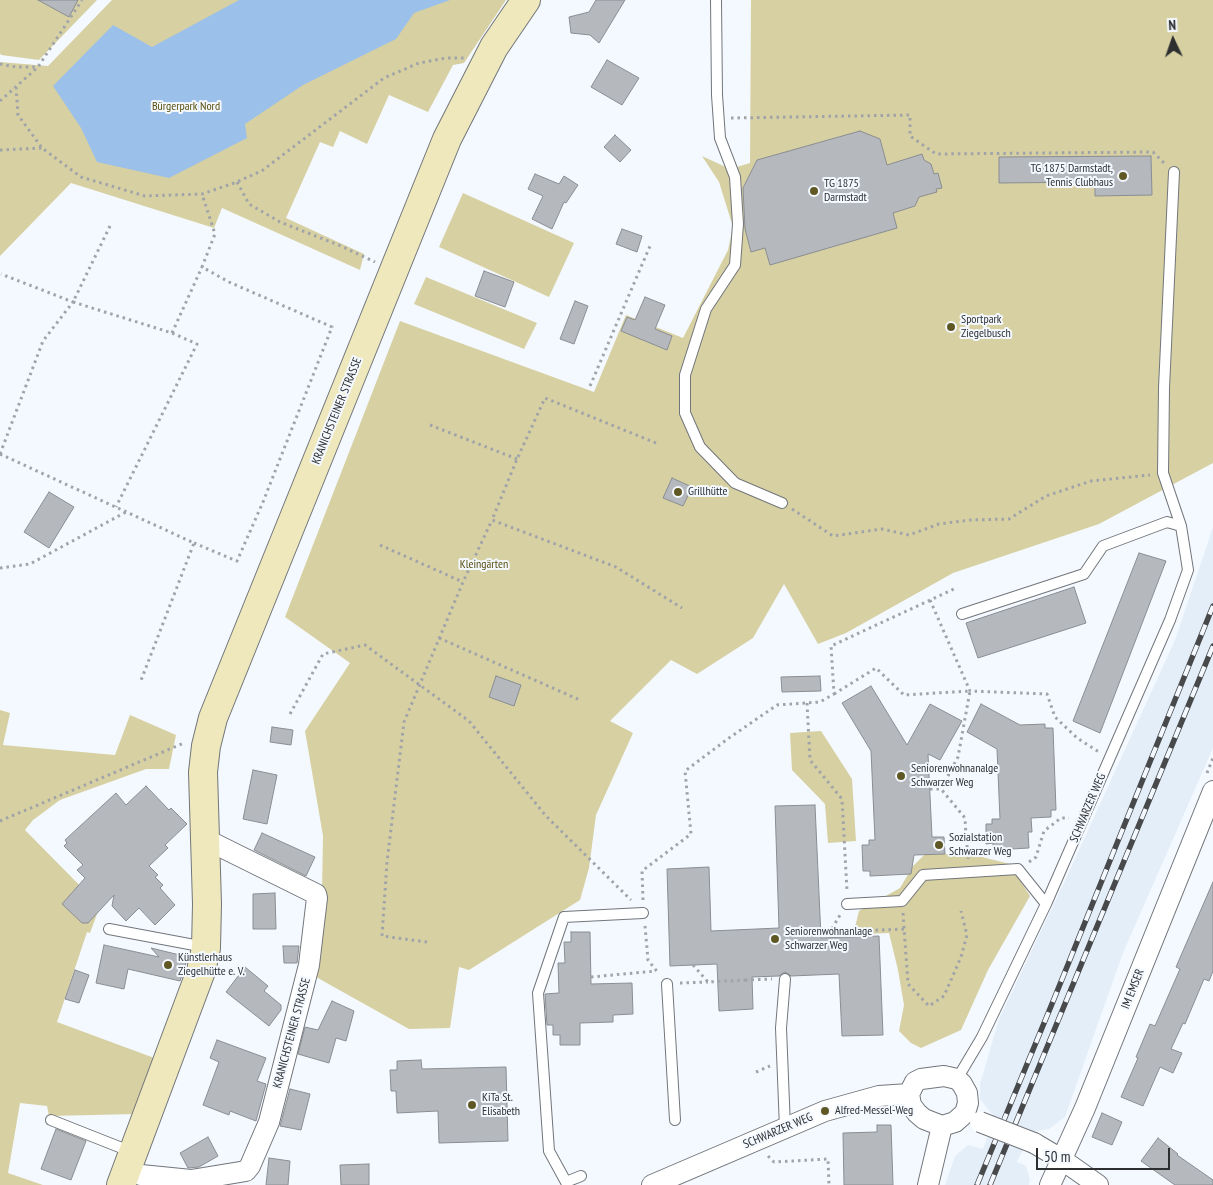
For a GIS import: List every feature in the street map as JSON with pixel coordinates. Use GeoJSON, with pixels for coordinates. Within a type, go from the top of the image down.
{"type":"FeatureCollection","features":[{"type":"Feature","properties":{"kind":"main road","name":"KRANICHSTEINER STRASSE"},"geometry":{"type":"LineString","coordinates":[[127,1169],[201,971],[206,948],[207,904],[203,772],[206,746],[213,718],[447,139],[494,47],[526,0]]}},
{"type":"Feature","properties":{"kind":"street","name":"IM EMSER"},"geometry":{"type":"LineString","coordinates":[[1050,1185],[1085,1108],[1213,791]]}},
{"type":"Feature","properties":{"kind":"street","name":"KRANICHSTEINER STRASSE"},"geometry":{"type":"LineString","coordinates":[[127,1169],[141,1175],[191,1180],[246,1171],[269,1122],[310,965],[316,894],[205,838]]}},
{"type":"Feature","properties":{"kind":"street"},"geometry":{"type":"LineString","coordinates":[[972,1118],[967,1093],[957,1079],[944,1076],[921,1079],[915,1082],[909,1094],[911,1105],[924,1119],[942,1126],[972,1118],[1034,1144],[1061,1159],[1098,1185]]}},
{"type":"Feature","properties":{"kind":"street","name":"SCHWARZER WEG"},"geometry":{"type":"LineString","coordinates":[[652,1185],[825,1110],[879,1096],[909,1094]]}},
{"type":"Feature","properties":{"kind":"street"},"geometry":{"type":"LineString","coordinates":[[928,1185],[942,1126]]}},
{"type":"Feature","properties":{"kind":"lane"},"geometry":{"type":"LineString","coordinates":[[716,0],[718,118],[720,138],[735,177],[738,224],[735,265],[706,309],[685,375],[685,413],[700,447],[735,483],[782,503]]}},
{"type":"Feature","properties":{"kind":"lane","name":"SCHWARZER WEG"},"geometry":{"type":"LineString","coordinates":[[957,1079],[982,1037],[1046,904],[1170,620],[1188,570],[1181,526],[1163,473],[1164,388],[1174,172]]}},
{"type":"Feature","properties":{"kind":"lane"},"geometry":{"type":"LineString","coordinates":[[962,614],[1084,574],[1103,546],[1167,522],[1181,526]]}},
{"type":"Feature","properties":{"kind":"lane"},"geometry":{"type":"LineString","coordinates":[[847,904],[902,901],[923,875],[1018,869],[1046,904]]}},
{"type":"Feature","properties":{"kind":"lane"},"geometry":{"type":"LineString","coordinates":[[581,1176],[566,1184],[549,1151],[538,993],[564,917],[643,913]]}},
{"type":"Feature","properties":{"kind":"lane"},"geometry":{"type":"LineString","coordinates":[[109,929],[206,948]]}},
{"type":"Feature","properties":{"kind":"lane"},"geometry":{"type":"LineString","coordinates":[[785,979],[781,1036],[785,1128]]}},
{"type":"Feature","properties":{"kind":"lane"},"geometry":{"type":"LineString","coordinates":[[667,984],[675,1120]]}},
{"type":"Feature","properties":{"kind":"lane"},"geometry":{"type":"LineString","coordinates":[[51,1120],[127,1169]]}},
{"type":"Feature","properties":{"kind":"path"},"geometry":{"type":"LineString","coordinates":[[0,101],[38,67],[82,0]]}},
{"type":"Feature","properties":{"kind":"path"},"geometry":{"type":"LineString","coordinates":[[16,87],[18,115],[42,148],[81,178],[145,196],[202,194],[237,182],[263,170],[384,78],[419,63],[446,58],[472,58]]}},
{"type":"Feature","properties":{"kind":"path"},"geometry":{"type":"LineString","coordinates":[[0,64],[16,67],[38,67]]}},
{"type":"Feature","properties":{"kind":"path"},"geometry":{"type":"LineString","coordinates":[[718,118],[910,115],[910,136],[936,154],[1153,152],[1174,172]]}},
{"type":"Feature","properties":{"kind":"path"},"geometry":{"type":"LineString","coordinates":[[0,150],[42,148]]}},
{"type":"Feature","properties":{"kind":"path"},"geometry":{"type":"LineString","coordinates":[[237,182],[249,204],[280,222],[341,246],[379,264]]}},
{"type":"Feature","properties":{"kind":"path"},"geometry":{"type":"LineString","coordinates":[[172,333],[215,234],[202,194]]}},
{"type":"Feature","properties":{"kind":"path"},"geometry":{"type":"LineString","coordinates":[[110,226],[73,302],[43,341],[0,454],[237,561],[263,502],[332,327],[229,282],[202,267]]}},
{"type":"Feature","properties":{"kind":"path"},"geometry":{"type":"LineString","coordinates":[[590,386],[650,246]]}},
{"type":"Feature","properties":{"kind":"path"},"geometry":{"type":"LineString","coordinates":[[2,274],[73,302],[172,333],[197,344],[116,507]]}},
{"type":"Feature","properties":{"kind":"path"},"geometry":{"type":"LineString","coordinates":[[427,942],[382,936],[387,862],[404,722],[517,459],[545,398],[656,443]]}},
{"type":"Feature","properties":{"kind":"path"},"geometry":{"type":"LineString","coordinates":[[430,425],[517,459]]}},
{"type":"Feature","properties":{"kind":"path"},"geometry":{"type":"LineString","coordinates":[[782,503],[832,536],[882,529],[909,535],[938,524],[970,520],[1009,519],[1046,496],[1091,481],[1163,473]]}},
{"type":"Feature","properties":{"kind":"path"},"geometry":{"type":"LineString","coordinates":[[0,568],[30,564],[127,512]]}},
{"type":"Feature","properties":{"kind":"path"},"geometry":{"type":"LineString","coordinates":[[492,520],[616,568],[682,608]]}},
{"type":"Feature","properties":{"kind":"path"},"geometry":{"type":"LineString","coordinates":[[140,683],[194,543]]}},
{"type":"Feature","properties":{"kind":"path"},"geometry":{"type":"LineString","coordinates":[[380,545],[463,582]]}},
{"type":"Feature","properties":{"kind":"path"},"geometry":{"type":"LineString","coordinates":[[834,694],[831,646],[954,589]]}},
{"type":"Feature","properties":{"kind":"path"},"geometry":{"type":"LineString","coordinates":[[930,600],[970,691],[958,757],[941,789]]}},
{"type":"Feature","properties":{"kind":"path"},"geometry":{"type":"LineString","coordinates":[[440,638],[580,700]]}},
{"type":"Feature","properties":{"kind":"path"},"geometry":{"type":"LineString","coordinates":[[290,714],[323,654],[364,645],[469,721],[546,816],[643,913]]}},
{"type":"Feature","properties":{"kind":"path"},"geometry":{"type":"LineString","coordinates":[[785,979],[667,984],[648,960],[643,913],[642,871],[691,834],[685,771],[777,705],[820,702],[876,668],[904,695],[970,691],[1047,694],[1055,717],[1077,738],[1110,759]]}},
{"type":"Feature","properties":{"kind":"path"},"geometry":{"type":"LineString","coordinates":[[807,703],[810,760],[842,800],[847,904],[830,932]]}},
{"type":"Feature","properties":{"kind":"path"},"geometry":{"type":"LineString","coordinates":[[0,821],[190,740]]}},
{"type":"Feature","properties":{"kind":"path"},"geometry":{"type":"LineString","coordinates":[[930,790],[941,789]]}},
{"type":"Feature","properties":{"kind":"path"},"geometry":{"type":"LineString","coordinates":[[941,789],[965,818],[966,836]]}},
{"type":"Feature","properties":{"kind":"path"},"geometry":{"type":"LineString","coordinates":[[1018,869],[1036,857],[1044,831],[1061,818],[1084,817]]}},
{"type":"Feature","properties":{"kind":"path"},"geometry":{"type":"LineString","coordinates":[[902,901],[908,984],[929,1006],[944,996],[961,957],[967,935],[961,911]]}},
{"type":"Feature","properties":{"kind":"path"},"geometry":{"type":"LineString","coordinates":[[821,933],[905,929]]}},
{"type":"Feature","properties":{"kind":"path"},"geometry":{"type":"LineString","coordinates":[[694,965],[708,982]]}},
{"type":"Feature","properties":{"kind":"path"},"geometry":{"type":"LineString","coordinates":[[591,977],[656,971]]}},
{"type":"Feature","properties":{"kind":"path"},"geometry":{"type":"LineString","coordinates":[[765,1153],[774,1162],[828,1159],[829,1185]]}},
{"type":"Feature","properties":{"kind":"shaded area"},"geometry":{"type":"Polygon","coordinates":[[[1213,527],[1213,748],[1123,953],[1065,1117],[1049,1129],[1031,1132],[1017,1162],[1026,1166],[1030,1180],[1029,1185],[945,1185],[955,1156],[968,1145],[983,1149],[995,1118],[980,1099],[980,1084],[999,1019],[1063,885],[1175,640],[1213,527]]]}},
{"type":"Feature","properties":{"kind":"green space"},"geometry":{"type":"Polygon","coordinates":[[[0,0],[97,0],[39,60],[1,55],[0,0]]]}},
{"type":"Feature","properties":{"kind":"green space","name":"Bürgerpark Nord"},"geometry":{"type":"Polygon","coordinates":[[[112,0],[506,0],[464,63],[453,65],[428,112],[389,95],[367,144],[340,131],[333,147],[320,142],[286,218],[364,254],[360,270],[222,208],[214,228],[71,183],[0,256],[0,62],[48,66],[112,0]]]}},
{"type":"Feature","properties":{"kind":"green space","name":"Kleingärten"},"geometry":{"type":"Polygon","coordinates":[[[751,0],[1213,0],[1213,463],[1099,524],[953,573],[846,633],[818,644],[784,584],[753,638],[697,674],[671,660],[610,721],[633,733],[596,815],[589,868],[580,900],[469,970],[459,967],[450,1028],[409,1029],[316,977],[321,948],[323,836],[305,731],[350,663],[285,617],[400,321],[594,392],[626,315],[683,338],[728,250],[733,227],[719,182],[702,156],[730,169],[750,163],[751,0]]]}},
{"type":"Feature","properties":{"kind":"green space"},"geometry":{"type":"Polygon","coordinates":[[[463,193],[574,243],[549,297],[439,247],[463,193]]]}},
{"type":"Feature","properties":{"kind":"green space"},"geometry":{"type":"Polygon","coordinates":[[[426,277],[537,323],[524,349],[414,304],[426,277]]]}},
{"type":"Feature","properties":{"kind":"green space"},"geometry":{"type":"Polygon","coordinates":[[[0,710],[10,713],[3,745],[115,755],[130,715],[176,735],[169,769],[146,769],[60,800],[33,820],[25,830],[100,906],[90,933],[87,932],[57,1022],[157,1059],[137,1114],[49,1116],[47,1106],[20,1103],[8,1173],[43,1185],[0,1185],[0,710]]]}},
{"type":"Feature","properties":{"kind":"green space"},"geometry":{"type":"Polygon","coordinates":[[[821,731],[852,779],[856,841],[828,843],[825,804],[792,770],[790,733],[821,731]]]}},
{"type":"Feature","properties":{"kind":"green space"},"geometry":{"type":"Polygon","coordinates":[[[925,854],[982,857],[1010,864],[1030,896],[988,970],[961,1030],[921,1048],[911,1043],[899,1031],[904,1005],[889,933],[866,934],[855,927],[859,911],[900,888],[913,866],[925,854]]]}},
{"type":"Feature","properties":{"kind":"water"},"geometry":{"type":"Polygon","coordinates":[[[239,0],[450,0],[414,13],[396,39],[303,85],[245,124],[247,138],[169,178],[97,162],[81,128],[53,86],[113,25],[152,47],[239,0]]]}},
{"type":"Feature","properties":{"kind":"building"},"geometry":{"type":"Polygon","coordinates":[[[38,0],[78,0],[69,17],[38,0]]]}},
{"type":"Feature","properties":{"kind":"building"},"geometry":{"type":"Polygon","coordinates":[[[596,0],[625,0],[599,43],[590,35],[571,33],[569,17],[589,12],[596,0]]]}},
{"type":"Feature","properties":{"kind":"building"},"geometry":{"type":"Polygon","coordinates":[[[607,60],[639,78],[622,105],[591,87],[607,60]]]}},
{"type":"Feature","properties":{"kind":"building","name":"TG 1875 Darmstadt"},"geometry":{"type":"Polygon","coordinates":[[[860,131],[880,139],[887,165],[922,154],[924,160],[931,164],[934,174],[938,173],[942,188],[936,189],[937,192],[919,197],[915,206],[893,213],[897,228],[770,265],[765,248],[751,252],[745,229],[743,188],[757,160],[860,131]]]}},
{"type":"Feature","properties":{"kind":"building"},"geometry":{"type":"Polygon","coordinates":[[[615,135],[631,150],[620,162],[604,147],[615,135]]]}},
{"type":"Feature","properties":{"kind":"building"},"geometry":{"type":"Polygon","coordinates":[[[1151,156],[1152,195],[1095,196],[1095,182],[999,183],[999,157],[1151,156]]]}},
{"type":"Feature","properties":{"kind":"building"},"geometry":{"type":"Polygon","coordinates":[[[535,174],[559,184],[564,176],[578,185],[566,203],[564,202],[552,229],[532,219],[543,196],[528,189],[535,174]]]}},
{"type":"Feature","properties":{"kind":"building"},"geometry":{"type":"Polygon","coordinates":[[[622,229],[642,236],[637,252],[616,244],[622,229]]]}},
{"type":"Feature","properties":{"kind":"building"},"geometry":{"type":"Polygon","coordinates":[[[484,271],[514,282],[505,307],[475,296],[484,271]]]}},
{"type":"Feature","properties":{"kind":"building"},"geometry":{"type":"Polygon","coordinates":[[[645,297],[665,305],[655,329],[672,336],[667,350],[621,331],[627,317],[635,320],[645,297]]]}},
{"type":"Feature","properties":{"kind":"building"},"geometry":{"type":"Polygon","coordinates":[[[575,301],[588,306],[574,344],[560,339],[575,301]]]}},
{"type":"Feature","properties":{"kind":"building","name":"Grillhütte"},"geometry":{"type":"Polygon","coordinates":[[[672,478],[692,487],[683,506],[663,498],[672,478]]]}},
{"type":"Feature","properties":{"kind":"building"},"geometry":{"type":"Polygon","coordinates":[[[49,492],[74,507],[49,548],[24,532],[49,492]]]}},
{"type":"Feature","properties":{"kind":"building"},"geometry":{"type":"Polygon","coordinates":[[[1139,553],[1166,561],[1100,733],[1073,721],[1139,553]]]}},
{"type":"Feature","properties":{"kind":"building"},"geometry":{"type":"Polygon","coordinates":[[[1074,587],[1086,623],[978,658],[966,623],[1074,587]]]}},
{"type":"Feature","properties":{"kind":"building"},"geometry":{"type":"Polygon","coordinates":[[[496,676],[521,685],[514,706],[489,697],[496,676]]]}},
{"type":"Feature","properties":{"kind":"building"},"geometry":{"type":"Polygon","coordinates":[[[820,676],[821,691],[782,692],[781,677],[820,676]]]}},
{"type":"Feature","properties":{"kind":"building"},"geometry":{"type":"Polygon","coordinates":[[[871,686],[907,745],[930,704],[962,721],[940,760],[928,754],[932,837],[944,837],[945,854],[914,855],[911,874],[870,876],[870,871],[863,871],[862,845],[869,845],[869,840],[875,840],[871,751],[842,703],[871,686]]]}},
{"type":"Feature","properties":{"kind":"building"},"geometry":{"type":"Polygon","coordinates":[[[981,704],[1020,725],[1045,724],[1045,728],[1053,728],[1056,810],[1051,810],[1051,817],[1031,818],[1032,832],[1028,832],[1029,848],[993,850],[993,843],[986,844],[986,824],[992,824],[992,819],[1000,819],[997,749],[967,732],[981,704]]]}},
{"type":"Feature","properties":{"kind":"building"},"geometry":{"type":"Polygon","coordinates":[[[272,727],[293,730],[291,745],[270,742],[272,727]]]}},
{"type":"Feature","properties":{"kind":"building"},"geometry":{"type":"Polygon","coordinates":[[[253,770],[277,775],[267,824],[243,819],[253,770]]]}},
{"type":"Feature","properties":{"kind":"building"},"geometry":{"type":"Polygon","coordinates":[[[146,786],[169,810],[171,808],[187,824],[165,845],[168,848],[149,866],[158,875],[155,877],[163,885],[160,888],[175,905],[155,925],[139,908],[126,921],[112,906],[114,895],[88,923],[82,923],[62,904],[85,878],[77,870],[83,865],[64,846],[67,843],[65,840],[116,793],[126,805],[146,786]]]}},
{"type":"Feature","properties":{"kind":"building"},"geometry":{"type":"Polygon","coordinates":[[[815,805],[821,938],[879,936],[883,1035],[842,1036],[839,974],[791,976],[785,972],[779,976],[752,977],[753,1009],[719,1011],[717,964],[670,966],[667,869],[709,867],[711,931],[779,928],[775,806],[815,805]]]}},
{"type":"Feature","properties":{"kind":"building"},"geometry":{"type":"Polygon","coordinates":[[[262,833],[315,857],[306,876],[254,850],[262,833]]]}},
{"type":"Feature","properties":{"kind":"building"},"geometry":{"type":"Polygon","coordinates":[[[1213,882],[1213,971],[1209,981],[1204,979],[1185,1024],[1183,1023],[1171,1049],[1182,1053],[1173,1073],[1160,1067],[1143,1106],[1121,1097],[1150,1024],[1155,1026],[1180,969],[1176,967],[1213,882]]]}},
{"type":"Feature","properties":{"kind":"building"},"geometry":{"type":"Polygon","coordinates":[[[275,893],[276,929],[253,929],[253,894],[275,893]]]}},
{"type":"Feature","properties":{"kind":"building"},"geometry":{"type":"Polygon","coordinates":[[[571,932],[590,932],[591,984],[632,983],[633,1014],[613,1015],[613,1022],[580,1023],[580,1045],[560,1045],[560,1035],[553,1035],[553,1025],[547,1025],[545,994],[559,993],[558,963],[565,963],[564,942],[571,942],[571,932]]]}},
{"type":"Feature","properties":{"kind":"building"},"geometry":{"type":"Polygon","coordinates":[[[104,945],[159,957],[151,948],[188,957],[180,981],[128,969],[124,989],[96,983],[104,945]]]}},
{"type":"Feature","properties":{"kind":"building"},"geometry":{"type":"Polygon","coordinates":[[[283,946],[299,946],[297,963],[284,963],[283,946]]]}},
{"type":"Feature","properties":{"kind":"building"},"geometry":{"type":"Polygon","coordinates":[[[245,967],[268,986],[264,991],[281,1005],[281,1010],[269,1026],[226,992],[245,967]]]}},
{"type":"Feature","properties":{"kind":"building"},"geometry":{"type":"Polygon","coordinates":[[[75,970],[89,975],[79,1003],[65,999],[75,970]]]}},
{"type":"Feature","properties":{"kind":"building"},"geometry":{"type":"Polygon","coordinates":[[[332,1001],[354,1011],[346,1041],[336,1038],[329,1063],[298,1054],[305,1027],[318,1030],[332,1001]]]}},
{"type":"Feature","properties":{"kind":"building"},"geometry":{"type":"Polygon","coordinates":[[[217,1040],[266,1058],[257,1081],[266,1084],[256,1121],[230,1111],[229,1115],[203,1105],[219,1062],[210,1058],[217,1040]]]}},
{"type":"Feature","properties":{"kind":"building","name":"KiTa St. Elisabeth"},"geometry":{"type":"Polygon","coordinates":[[[421,1060],[422,1069],[506,1067],[508,1141],[439,1143],[438,1111],[397,1113],[396,1091],[391,1091],[390,1070],[397,1070],[397,1061],[421,1060]]]}},
{"type":"Feature","properties":{"kind":"building"},"geometry":{"type":"Polygon","coordinates":[[[290,1089],[310,1094],[301,1130],[280,1126],[290,1089]]]}},
{"type":"Feature","properties":{"kind":"building"},"geometry":{"type":"Polygon","coordinates":[[[1102,1113],[1122,1122],[1112,1145],[1092,1137],[1102,1113]]]}},
{"type":"Feature","properties":{"kind":"building"},"geometry":{"type":"Polygon","coordinates":[[[877,1125],[891,1125],[893,1185],[844,1185],[843,1133],[877,1132],[877,1125]]]}},
{"type":"Feature","properties":{"kind":"building"},"geometry":{"type":"Polygon","coordinates":[[[56,1129],[86,1141],[71,1180],[41,1169],[56,1129]]]}},
{"type":"Feature","properties":{"kind":"building"},"geometry":{"type":"Polygon","coordinates":[[[208,1137],[218,1156],[199,1167],[188,1168],[180,1153],[208,1137]]]}},
{"type":"Feature","properties":{"kind":"building"},"geometry":{"type":"Polygon","coordinates":[[[1158,1138],[1177,1155],[1213,1180],[1213,1185],[1175,1185],[1141,1161],[1158,1138]]]}},
{"type":"Feature","properties":{"kind":"building"},"geometry":{"type":"Polygon","coordinates":[[[269,1158],[290,1161],[288,1185],[266,1185],[269,1158]]]}},
{"type":"Feature","properties":{"kind":"building"},"geometry":{"type":"Polygon","coordinates":[[[369,1164],[369,1185],[341,1185],[340,1165],[369,1164]]]}},
{"type":"Feature","properties":{"kind":"railway"},"geometry":{"type":"LineString","coordinates":[[977,1185],[1213,606]]}},
{"type":"Feature","properties":{"kind":"railway"},"geometry":{"type":"LineString","coordinates":[[990,1185],[1213,646]]}},
{"type":"Feature","properties":{"kind":"place","name":"TG 1875 Darmstadt, Tennis Clubhaus"},"geometry":{"type":"Point","coordinates":[1123,176]}},
{"type":"Feature","properties":{"kind":"place","name":"TG 1875 Darmstadt"},"geometry":{"type":"Point","coordinates":[814,191]}},
{"type":"Feature","properties":{"kind":"place","name":"Sportpark Ziegelbusch"},"geometry":{"type":"Point","coordinates":[951,327]}},
{"type":"Feature","properties":{"kind":"place","name":"Grillhütte"},"geometry":{"type":"Point","coordinates":[678,492]}},
{"type":"Feature","properties":{"kind":"place","name":"Seniorenwohnanalge Schwarzer Weg"},"geometry":{"type":"Point","coordinates":[901,776]}},
{"type":"Feature","properties":{"kind":"place","name":"Sozialstation Schwarzer Weg"},"geometry":{"type":"Point","coordinates":[939,845]}},
{"type":"Feature","properties":{"kind":"place","name":"Seniorenwohnanlage Schwarzer Weg"},"geometry":{"type":"Point","coordinates":[775,939]}},
{"type":"Feature","properties":{"kind":"place","name":"Künstlerhaus Ziegelhütte e. V."},"geometry":{"type":"Point","coordinates":[168,965]}},
{"type":"Feature","properties":{"kind":"place","name":"KiTa St. Elisabeth"},"geometry":{"type":"Point","coordinates":[472,1105]}},
{"type":"Feature","properties":{"kind":"place","name":"Alfred-Messel-Weg"},"geometry":{"type":"Point","coordinates":[825,1111]}}]}
